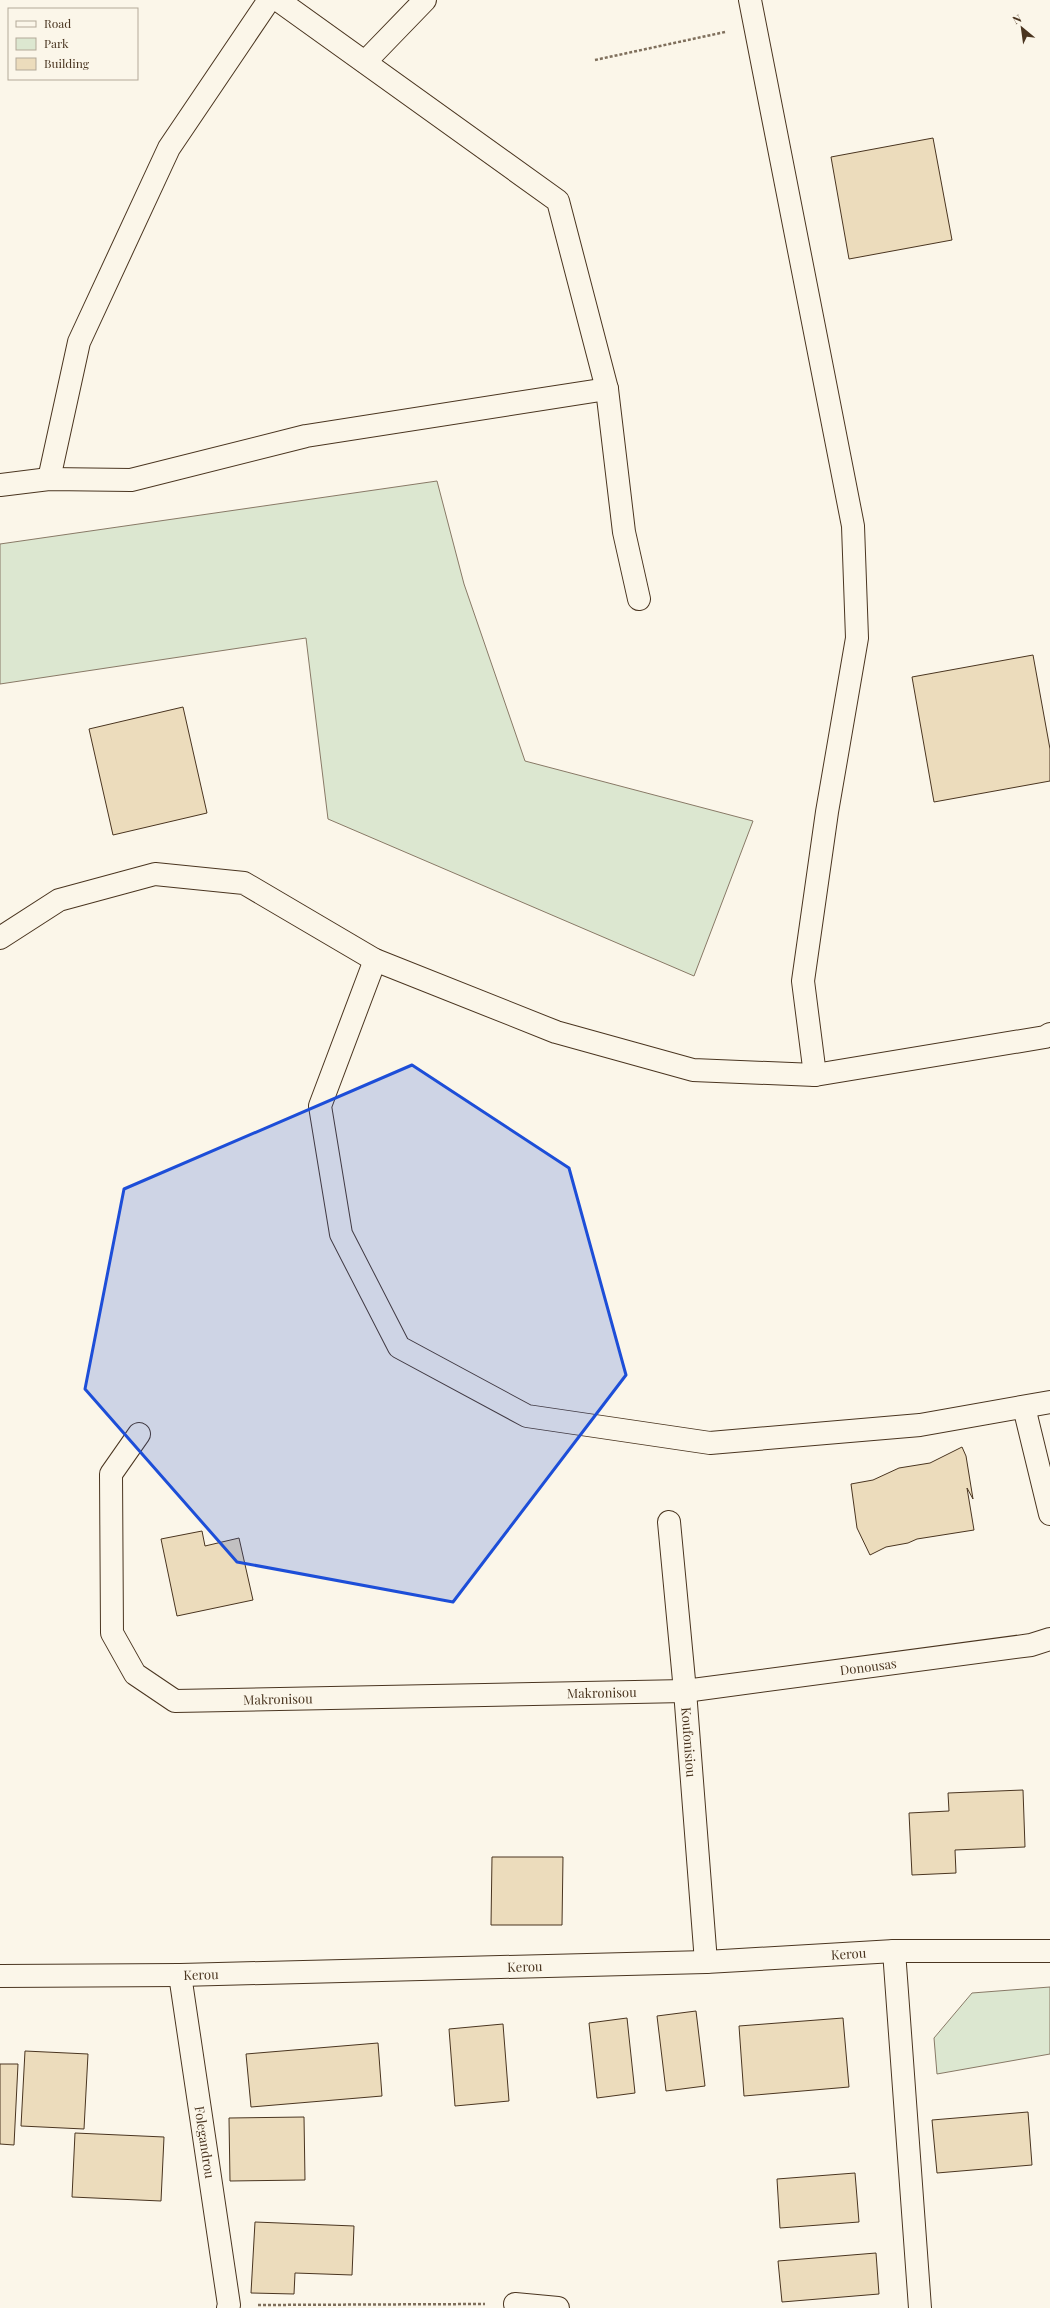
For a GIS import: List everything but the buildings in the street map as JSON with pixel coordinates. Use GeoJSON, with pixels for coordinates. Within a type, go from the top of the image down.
{"type":"FeatureCollection","features":[{"type":"Feature","properties":{"kind":"street"},"geometry":{"type":"LineString","coordinates":[[49,479],[82,335],[169,148],[269,0]]}},
{"type":"Feature","properties":{"kind":"street"},"geometry":{"type":"LineString","coordinates":[[278,0],[558,202],[607,389],[624,532],[639,599]]}},
{"type":"Feature","properties":{"kind":"street"},"geometry":{"type":"LineString","coordinates":[[364,62],[425,0]]}},
{"type":"Feature","properties":{"kind":"street"},"geometry":{"type":"LineString","coordinates":[[750,0],[853,526],[857,638],[827,812],[803,981],[815,1075]]}},
{"type":"Feature","properties":{"kind":"street"},"geometry":{"type":"LineString","coordinates":[[0,485],[49,479],[131,480],[306,436],[607,389]]}},
{"type":"Feature","properties":{"kind":"street"},"geometry":{"type":"LineString","coordinates":[[0,938],[58,900],[155,874],[244,883],[375,960],[556,1032],[686,1068],[815,1075],[1045,1037],[1050,1034]]}},
{"type":"Feature","properties":{"kind":"street"},"geometry":{"type":"LineString","coordinates":[[375,960],[320,1106],[341,1234],[399,1347],[527,1416],[710,1443],[920,1425],[1050,1402]]}},
{"type":"Feature","properties":{"kind":"street"},"geometry":{"type":"LineString","coordinates":[[1024,1407],[1050,1514]]}},
{"type":"Feature","properties":{"kind":"street","name":"Makronisou"},"geometry":{"type":"LineString","coordinates":[[139,1434],[111,1474],[112,1633],[135,1674],[175,1701],[685,1691]]}},
{"type":"Feature","properties":{"kind":"street","name":"Koufonisiou"},"geometry":{"type":"LineString","coordinates":[[669,1522],[685,1691],[706,1962]]}},
{"type":"Feature","properties":{"kind":"street","name":"Donousas"},"geometry":{"type":"LineString","coordinates":[[685,1691],[1031,1645],[1050,1639]]}},
{"type":"Feature","properties":{"kind":"street"},"geometry":{"type":"LineString","coordinates":[[894,1951],[920,2308]]}},
{"type":"Feature","properties":{"kind":"street","name":"Kerou"},"geometry":{"type":"LineString","coordinates":[[0,1976],[180,1975],[706,1962],[894,1951],[1050,1951]]}},
{"type":"Feature","properties":{"kind":"street","name":"Folegandrou"},"geometry":{"type":"LineString","coordinates":[[180,1975],[229,2306]]}},
{"type":"Feature","properties":{"kind":"street"},"geometry":{"type":"LineString","coordinates":[[515,2304],[558,2308]]}},
{"type":"Feature","properties":{"kind":"path"},"geometry":{"type":"LineString","coordinates":[[595,60],[755,26]]}},
{"type":"Feature","properties":{"kind":"path"},"geometry":{"type":"LineString","coordinates":[[229,2306],[515,2304]]}},
{"type":"Feature","properties":{"kind":"highlighted area"},"geometry":{"type":"Polygon","coordinates":[[[412,1065],[569,1168],[626,1375],[453,1602],[237,1562],[85,1389],[124,1189],[412,1065]]]}},
{"type":"Feature","properties":{"kind":"green space"},"geometry":{"type":"Polygon","coordinates":[[[437,481],[464,584],[525,761],[753,821],[694,976],[328,819],[306,638],[0,684],[0,544],[437,481]]]}},
{"type":"Feature","properties":{"kind":"green space"},"geometry":{"type":"Polygon","coordinates":[[[1050,1987],[1050,2054],[937,2074],[934,2038],[972,1993],[1050,1987]]]}}]}
